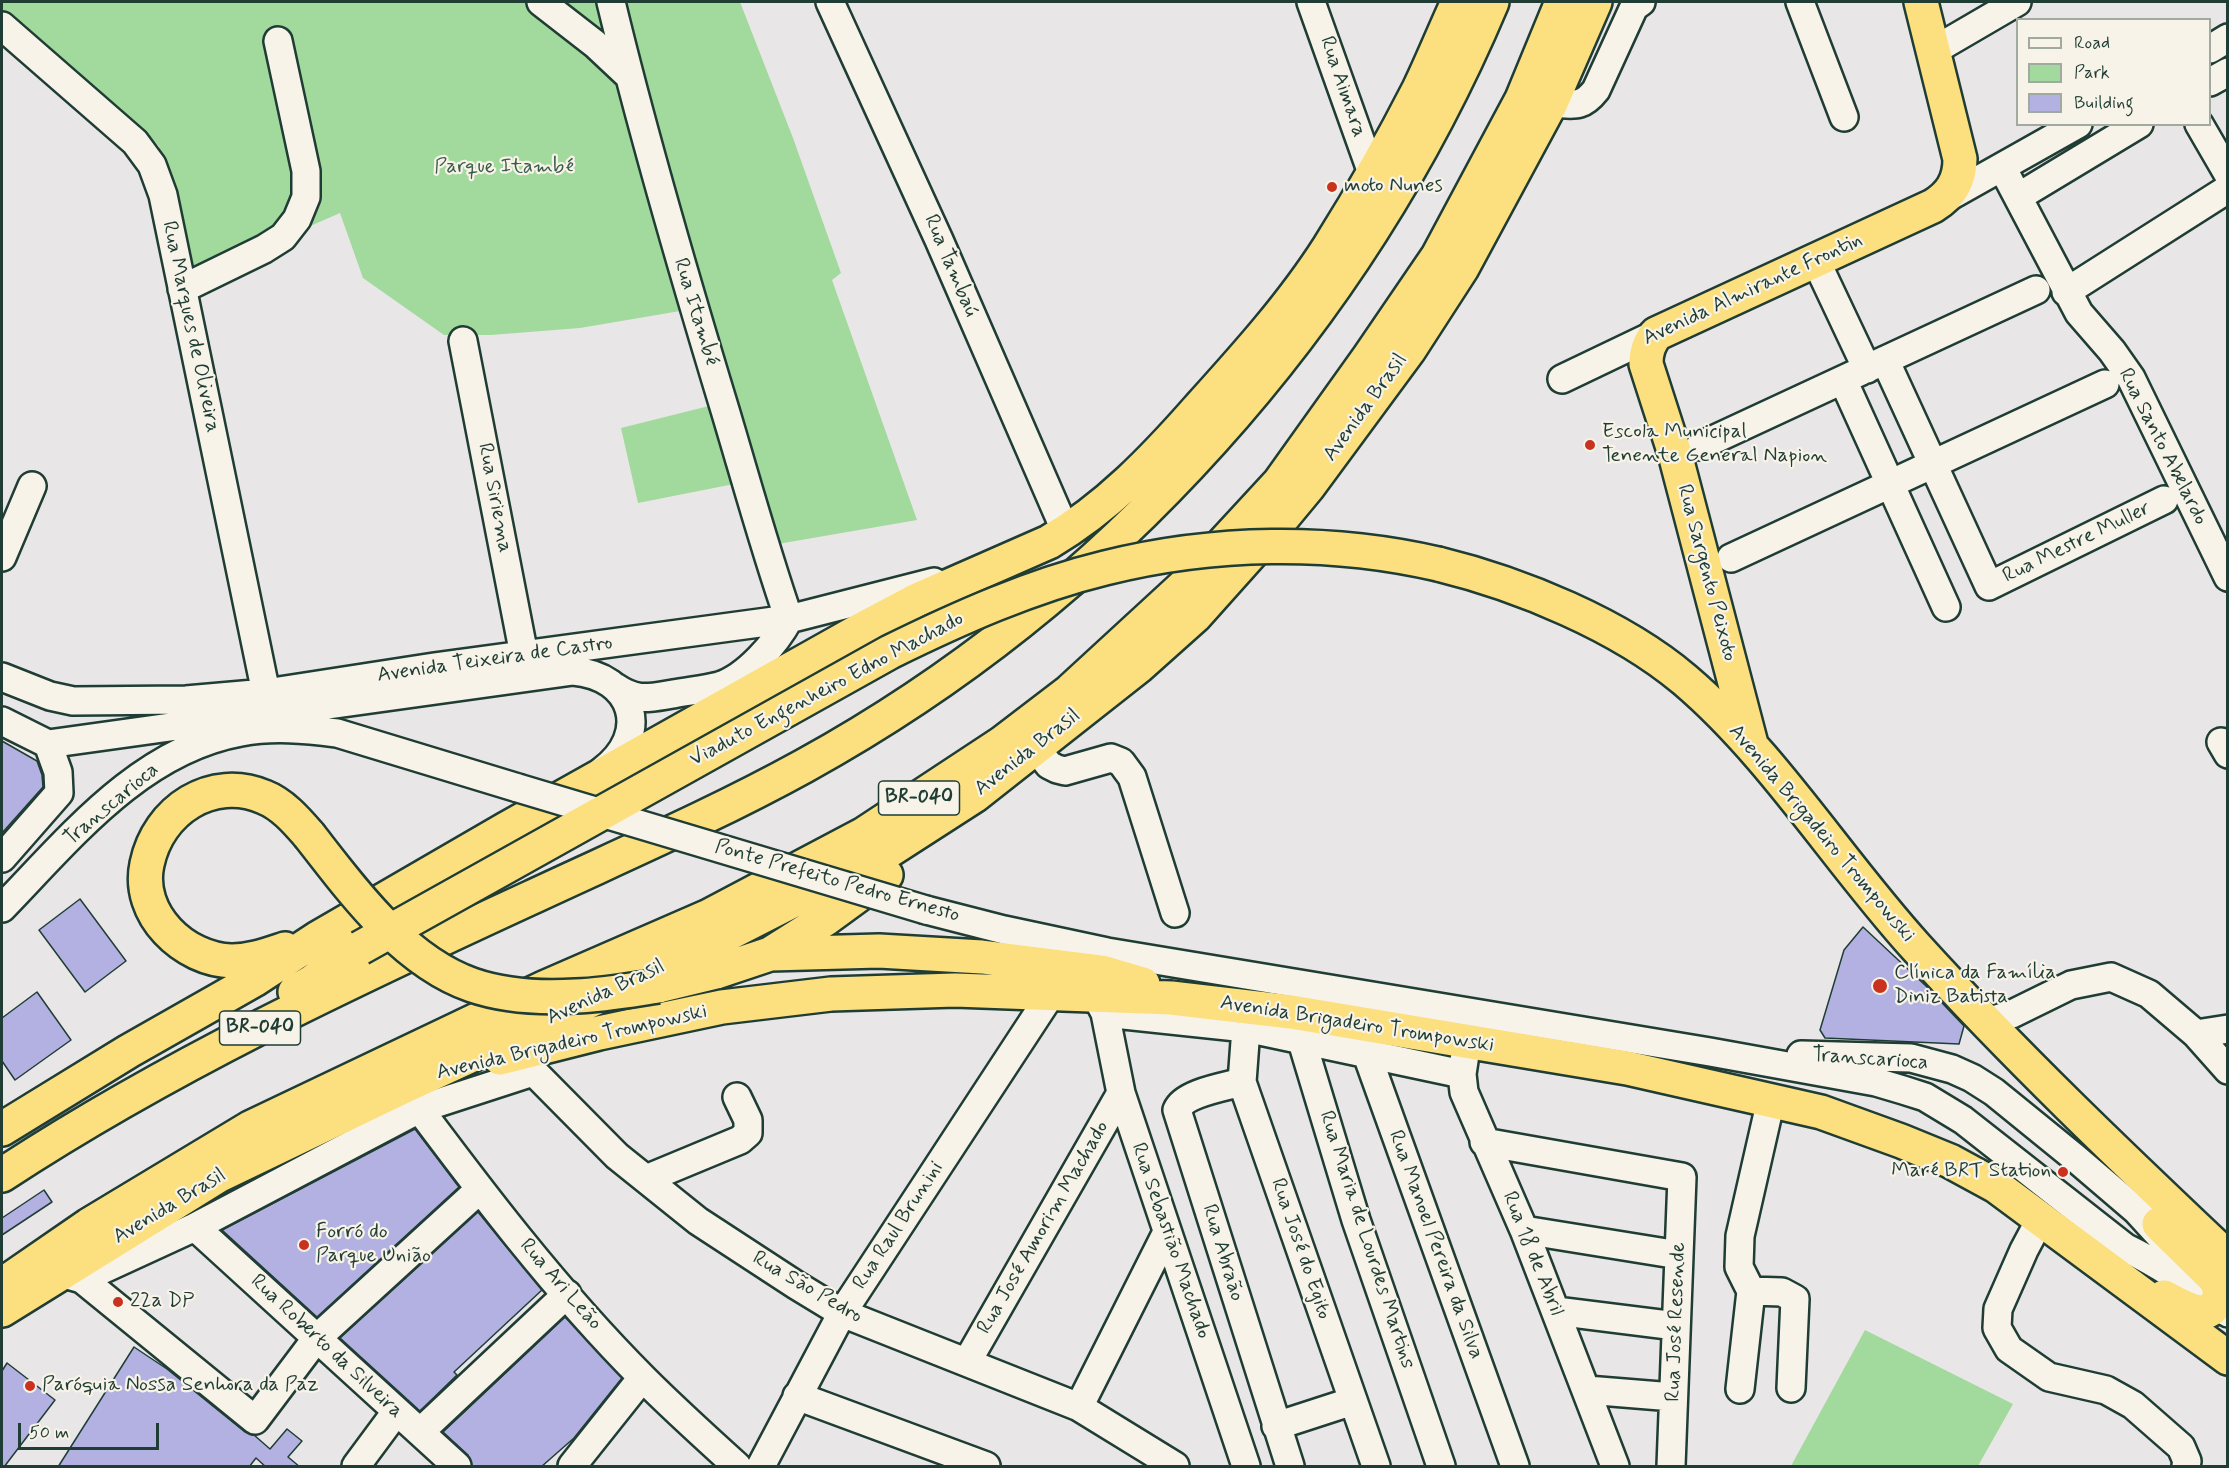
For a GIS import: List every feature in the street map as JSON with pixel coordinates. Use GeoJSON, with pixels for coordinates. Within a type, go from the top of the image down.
{"type":"FeatureCollection","features":[{"type":"Feature","properties":{"kind":"highway"},"geometry":{"type":"LineString","coordinates":[[6,1126],[129,1051],[254,980],[318,938],[506,829],[856,632],[917,600],[1049,542],[1108,500],[1156,456],[1279,316],[1328,248],[1419,88],[1458,2]]}},
{"type":"Feature","properties":{"kind":"highway","name":"BR-040"},"geometry":{"type":"LineString","coordinates":[[2,1175],[68,1133],[280,1017],[529,898],[688,826],[805,765],[925,691],[1049,598],[1179,477],[1269,374],[1360,249],[1407,174],[1469,57],[1492,2]]}},
{"type":"Feature","properties":{"kind":"highway","name":"Avenida Brasil"},"geometry":{"type":"LineString","coordinates":[[2,1285],[89,1226],[250,1128],[544,988],[707,917],[864,834],[1002,743],[1070,691],[1183,587],[1279,483],[1369,357],[1438,256],[1522,99],[1562,2]]}},
{"type":"Feature","properties":{"kind":"highway","name":"Avenida Brasil"},"geometry":{"type":"LineString","coordinates":[[2,1310],[71,1276],[218,1176],[413,1092],[884,854],[974,796],[1139,666],[1195,616],[1308,487],[1409,350],[1462,268],[1551,103],[1595,2]]}},
{"type":"Feature","properties":{"kind":"highway"},"geometry":{"type":"LineString","coordinates":[[1921,2],[1933,51],[1953,180]]}},
{"type":"Feature","properties":{"kind":"highway","name":"Avenida Almirante Frontin"},"geometry":{"type":"LineString","coordinates":[[1656,334],[1816,261],[1953,180]]}},
{"type":"Feature","properties":{"kind":"highway","name":"Rua Sargento Peixoto"},"geometry":{"type":"LineString","coordinates":[[1656,334],[1648,345],[1646,364],[1675,454],[1752,746]]}},
{"type":"Feature","properties":{"kind":"highway","name":"Viaduto Engenheiro Edno Machado"},"geometry":{"type":"LineString","coordinates":[[353,952],[890,652],[952,621],[1050,584],[1106,568],[1196,551],[1230,549],[1301,547],[1362,550],[1400,555],[1438,564]]}},
{"type":"Feature","properties":{"kind":"highway","name":"Avenida Brigadeiro Trompowski"},"geometry":{"type":"LineString","coordinates":[[1438,564],[1479,574],[1513,586],[1573,612],[1624,639],[1684,680],[1752,746],[1851,871],[1987,1022],[2089,1127],[2228,1258]]}},
{"type":"Feature","properties":{"kind":"highway"},"geometry":{"type":"LineString","coordinates":[[318,938],[250,960],[229,961],[199,954],[175,939],[160,923],[150,903],[146,886],[146,865],[154,838],[165,822],[181,807],[200,796],[224,790],[244,790],[266,797],[290,814],[397,938],[439,968],[472,985],[514,994],[576,996],[658,986],[770,954],[879,951],[1053,964],[1102,972],[1137,982],[1172,998]]}},
{"type":"Feature","properties":{"kind":"highway"},"geometry":{"type":"LineString","coordinates":[[770,954],[827,918],[893,871],[934,837],[974,796]]}},
{"type":"Feature","properties":{"kind":"highway"},"geometry":{"type":"LineString","coordinates":[[6,1126],[50,1112],[229,1012],[353,952]]}},
{"type":"Feature","properties":{"kind":"highway"},"geometry":{"type":"LineString","coordinates":[[2,1157],[32,1137],[179,1054],[312,982],[353,952]]}},
{"type":"Feature","properties":{"kind":"highway","name":"Avenida Brigadeiro Trompowski"},"geometry":{"type":"LineString","coordinates":[[413,1092],[476,1062],[525,1063],[599,1033],[722,1007],[831,994],[881,991],[955,990],[1051,994],[1100,1004],[1172,998],[1362,1038],[1467,1041],[1627,1068],[1821,1112],[1950,1161],[1996,1186],[2228,1358]]}},
{"type":"Feature","properties":{"kind":"highway"},"geometry":{"type":"LineString","coordinates":[[2015,1051],[2041,1104],[2215,1279],[2220,1289],[2222,1305],[2202,1313],[2193,1312],[2104,1266]]}},
{"type":"Feature","properties":{"kind":"street","name":"Rua Itambé"},"geometry":{"type":"LineString","coordinates":[[611,2],[628,75],[677,254],[765,550],[789,619]]}},
{"type":"Feature","properties":{"kind":"street","name":"Rua Tambaú"},"geometry":{"type":"LineString","coordinates":[[830,2],[935,230],[1066,532]]}},
{"type":"Feature","properties":{"kind":"street","name":"Rua Aimara"},"geometry":{"type":"LineString","coordinates":[[1311,2],[1372,173]]}},
{"type":"Feature","properties":{"kind":"street"},"geometry":{"type":"LineString","coordinates":[[1551,103],[1579,105],[1588,100],[1596,90],[1634,8],[1641,2]]}},
{"type":"Feature","properties":{"kind":"street"},"geometry":{"type":"LineString","coordinates":[[1800,2],[1844,117]]}},
{"type":"Feature","properties":{"kind":"street"},"geometry":{"type":"LineString","coordinates":[[1933,51],[2017,2]]}},
{"type":"Feature","properties":{"kind":"street"},"geometry":{"type":"LineString","coordinates":[[556,4],[628,75]]}},
{"type":"Feature","properties":{"kind":"street","name":"Rua Marques de Oliveira"},"geometry":{"type":"LineString","coordinates":[[2,26],[135,142],[152,165],[163,195],[266,693]]}},
{"type":"Feature","properties":{"kind":"street"},"geometry":{"type":"LineString","coordinates":[[2211,48],[2228,38]]}},
{"type":"Feature","properties":{"kind":"street"},"geometry":{"type":"LineString","coordinates":[[182,289],[264,249],[283,237],[297,219],[306,197],[306,171],[278,41]]}},
{"type":"Feature","properties":{"kind":"street"},"geometry":{"type":"LineString","coordinates":[[2211,81],[2228,72]]}},
{"type":"Feature","properties":{"kind":"street","name":"Avenida Almirante Frontin"},"geometry":{"type":"LineString","coordinates":[[1953,180],[1998,170],[2075,126]]}},
{"type":"Feature","properties":{"kind":"street"},"geometry":{"type":"LineString","coordinates":[[2018,197],[2136,126]]}},
{"type":"Feature","properties":{"kind":"street"},"geometry":{"type":"LineString","coordinates":[[2200,126],[2228,174]]}},
{"type":"Feature","properties":{"kind":"street"},"geometry":{"type":"LineString","coordinates":[[1953,180],[1978,169],[1998,170]]}},
{"type":"Feature","properties":{"kind":"street","name":"Rua Santo Abelardo"},"geometry":{"type":"LineString","coordinates":[[1998,170],[2018,197],[2079,313],[2112,351],[2131,378],[2228,577]]}},
{"type":"Feature","properties":{"kind":"street"},"geometry":{"type":"LineString","coordinates":[[2066,292],[2228,189]]}},
{"type":"Feature","properties":{"kind":"street"},"geometry":{"type":"LineString","coordinates":[[1816,261],[1865,369],[1933,464]]}},
{"type":"Feature","properties":{"kind":"street"},"geometry":{"type":"LineString","coordinates":[[1700,446],[2036,290]]}},
{"type":"Feature","properties":{"kind":"street","name":"Avenida Almirante Frontin"},"geometry":{"type":"LineString","coordinates":[[1562,379],[1656,334]]}},
{"type":"Feature","properties":{"kind":"street","name":"Rua Siriema"},"geometry":{"type":"LineString","coordinates":[[463,341],[525,655]]}},
{"type":"Feature","properties":{"kind":"street"},"geometry":{"type":"LineString","coordinates":[[1865,369],[1890,484],[1946,608]]}},
{"type":"Feature","properties":{"kind":"street"},"geometry":{"type":"LineString","coordinates":[[1731,558],[2105,384]]}},
{"type":"Feature","properties":{"kind":"street","name":"Rua Mestre Muller"},"geometry":{"type":"LineString","coordinates":[[1933,464],[1989,586],[2164,500]]}},
{"type":"Feature","properties":{"kind":"street"},"geometry":{"type":"LineString","coordinates":[[2,557],[32,486]]}},
{"type":"Feature","properties":{"kind":"street","name":"Avenida Teixeira de Castro"},"geometry":{"type":"LineString","coordinates":[[2,677],[50,696],[73,701],[186,700],[266,693],[789,619],[987,569]]}},
{"type":"Feature","properties":{"kind":"street"},"geometry":{"type":"LineString","coordinates":[[615,687],[627,695],[645,698],[718,686],[764,654],[782,632],[789,619]]}},
{"type":"Feature","properties":{"kind":"street"},"geometry":{"type":"LineString","coordinates":[[724,628],[737,634],[746,650],[744,664],[732,678]]}},
{"type":"Feature","properties":{"kind":"street","name":"Avenida Teixeira de Castro"},"geometry":{"type":"LineString","coordinates":[[48,744],[573,671],[589,673],[604,679],[615,687],[624,697],[631,713],[632,724],[629,737],[616,760],[571,794]]}},
{"type":"Feature","properties":{"kind":"street"},"geometry":{"type":"LineString","coordinates":[[2,722],[48,744],[58,772],[59,793],[2,858]]}},
{"type":"Feature","properties":{"kind":"street","name":"Transcarioca"},"geometry":{"type":"LineString","coordinates":[[2,908],[80,828],[146,771],[174,754],[205,741],[242,732],[277,728]]}},
{"type":"Feature","properties":{"kind":"street","name":"Ponte Prefeito Pedro Ernesto"},"geometry":{"type":"LineString","coordinates":[[277,728],[337,733],[364,740],[926,910],[1004,930],[1107,952],[1406,1000]]}},
{"type":"Feature","properties":{"kind":"street"},"geometry":{"type":"LineString","coordinates":[[1036,748],[1049,765],[1065,771],[1111,759],[1121,762],[1132,777],[1175,913]]}},
{"type":"Feature","properties":{"kind":"street"},"geometry":{"type":"LineString","coordinates":[[1987,1022],[2012,1014],[2071,985],[2112,977],[2149,994],[2196,1034],[2228,1070]]}},
{"type":"Feature","properties":{"kind":"street","name":"Rua Raul Brunini"},"geometry":{"type":"LineString","coordinates":[[761,1467],[842,1313],[1051,994]]}},
{"type":"Feature","properties":{"kind":"street","name":"Transcarioca"},"geometry":{"type":"LineString","coordinates":[[1406,1000],[1876,1082],[1925,1097],[1963,1120],[2126,1248],[2222,1305]]}},
{"type":"Feature","properties":{"kind":"street"},"geometry":{"type":"LineString","coordinates":[[1100,1004],[1246,1028],[1296,1025]]}},
{"type":"Feature","properties":{"kind":"street","name":"Rua Sebastião Machado"},"geometry":{"type":"LineString","coordinates":[[1100,1004],[1121,1093],[1246,1467]]}},
{"type":"Feature","properties":{"kind":"street","name":"Rua Maria de Lourdes Martins"},"geometry":{"type":"LineString","coordinates":[[1296,1025],[1356,1220],[1441,1467]]}},
{"type":"Feature","properties":{"kind":"street","name":"Rua José do Egito"},"geometry":{"type":"LineString","coordinates":[[1246,1028],[1242,1082],[1376,1467]]}},
{"type":"Feature","properties":{"kind":"street"},"geometry":{"type":"LineString","coordinates":[[2196,1034],[2228,1029]]}},
{"type":"Feature","properties":{"kind":"street"},"geometry":{"type":"LineString","coordinates":[[1362,1038],[1462,1074]]}},
{"type":"Feature","properties":{"kind":"street","name":"Rua Manoel Pereira da Silva"},"geometry":{"type":"LineString","coordinates":[[1362,1038],[1515,1467]]}},
{"type":"Feature","properties":{"kind":"street","name":"Rua 18 de Abril"},"geometry":{"type":"LineString","coordinates":[[1467,1041],[1462,1074],[1464,1092],[1524,1230],[1615,1467]]}},
{"type":"Feature","properties":{"kind":"street","name":"Transcarioca"},"geometry":{"type":"LineString","coordinates":[[1710,1052],[1911,1058],[1952,1069],[1972,1078],[2012,1106],[2136,1210],[2222,1305]]}},
{"type":"Feature","properties":{"kind":"street","name":"Rua São Pedro"},"geometry":{"type":"LineString","coordinates":[[525,1063],[617,1156],[698,1221],[842,1313],[1079,1407],[1175,1467]]}},
{"type":"Feature","properties":{"kind":"street","name":"Rua Abraão"},"geometry":{"type":"LineString","coordinates":[[1242,1082],[1189,1097],[1180,1103],[1177,1110],[1290,1467]]}},
{"type":"Feature","properties":{"kind":"street","name":"Rua Ari Leão"},"geometry":{"type":"LineString","coordinates":[[413,1092],[479,1190],[567,1294],[642,1378],[738,1467]]}},
{"type":"Feature","properties":{"kind":"street","name":"Avenida Brasil"},"geometry":{"type":"LineString","coordinates":[[71,1276],[195,1227],[413,1092]]}},
{"type":"Feature","properties":{"kind":"street","name":"Rua José Amorim Machado"},"geometry":{"type":"LineString","coordinates":[[967,1362],[1121,1093]]}},
{"type":"Feature","properties":{"kind":"street"},"geometry":{"type":"LineString","coordinates":[[646,1179],[740,1140],[748,1132],[748,1120],[737,1097]]}},
{"type":"Feature","properties":{"kind":"street"},"geometry":{"type":"LineString","coordinates":[[1740,1389],[1752,1291],[1739,1267],[1740,1236],[1772,1100]]}},
{"type":"Feature","properties":{"kind":"street","name":"Rua José Resende"},"geometry":{"type":"LineString","coordinates":[[1484,1142],[1682,1177],[1671,1467]]}},
{"type":"Feature","properties":{"kind":"street"},"geometry":{"type":"LineString","coordinates":[[71,1276],[255,1420],[316,1339],[479,1190]]}},
{"type":"Feature","properties":{"kind":"street"},"geometry":{"type":"LineString","coordinates":[[2041,1218],[1998,1309],[1997,1328],[2008,1349],[2049,1377],[2106,1390],[2133,1405],[2181,1447],[2187,1461],[2186,1467]]}},
{"type":"Feature","properties":{"kind":"street","name":"Rua Roberto da Silveira"},"geometry":{"type":"LineString","coordinates":[[195,1227],[457,1467]]}},
{"type":"Feature","properties":{"kind":"street"},"geometry":{"type":"LineString","coordinates":[[1524,1230],[1679,1255]]}},
{"type":"Feature","properties":{"kind":"street"},"geometry":{"type":"LineString","coordinates":[[1079,1407],[1167,1232]]}},
{"type":"Feature","properties":{"kind":"street"},"geometry":{"type":"LineString","coordinates":[[1752,1291],[1782,1293],[1795,1299],[1791,1388]]}},
{"type":"Feature","properties":{"kind":"street"},"geometry":{"type":"LineString","coordinates":[[420,1432],[567,1294]]}},
{"type":"Feature","properties":{"kind":"street"},"geometry":{"type":"LineString","coordinates":[[1556,1311],[1676,1326]]}},
{"type":"Feature","properties":{"kind":"street"},"geometry":{"type":"LineString","coordinates":[[572,1467],[642,1378]]}},
{"type":"Feature","properties":{"kind":"street"},"geometry":{"type":"LineString","coordinates":[[1587,1390],[1673,1397]]}},
{"type":"Feature","properties":{"kind":"street"},"geometry":{"type":"LineString","coordinates":[[797,1396],[986,1467]]}},
{"type":"Feature","properties":{"kind":"street"},"geometry":{"type":"LineString","coordinates":[[1276,1426],[1353,1401]]}},
{"type":"Feature","properties":{"kind":"street"},"geometry":{"type":"LineString","coordinates":[[356,1467],[396,1412]]}},
{"type":"Feature","properties":{"kind":"green space","name":"Parque Itambé"},"geometry":{"type":"Polygon","coordinates":[[[2,2],[740,2],[793,138],[841,273],[832,280],[917,520],[772,545],[744,482],[638,503],[621,428],[713,405],[686,310],[580,328],[491,335],[444,335],[363,278],[340,213],[190,279],[159,146],[2,9],[2,2]]]}},
{"type":"Feature","properties":{"kind":"green space"},"geometry":{"type":"Polygon","coordinates":[[[1865,1330],[2013,1404],[1978,1466],[1791,1466],[1865,1330]]]}},
{"type":"Feature","properties":{"kind":"building"},"geometry":{"type":"Polygon","coordinates":[[[2,741],[37,761],[43,787],[2,833],[2,741]]]}},
{"type":"Feature","properties":{"kind":"building"},"geometry":{"type":"Polygon","coordinates":[[[80,899],[126,961],[85,992],[39,930],[80,899]]]}},
{"type":"Feature","properties":{"kind":"building","name":"Clínica da Família Diniz Batista"},"geometry":{"type":"Polygon","coordinates":[[[1863,927],[1926,986],[1964,1026],[1959,1044],[1825,1038],[1820,1030],[1844,950],[1863,927]]]}},
{"type":"Feature","properties":{"kind":"building"},"geometry":{"type":"Polygon","coordinates":[[[37,992],[71,1040],[15,1080],[2,1061],[2,1018],[37,992]]]}},
{"type":"Feature","properties":{"kind":"building","name":"Forró do Parque União"},"geometry":{"type":"Polygon","coordinates":[[[415,1129],[459,1187],[317,1317],[222,1230],[415,1129]]]}},
{"type":"Feature","properties":{"kind":"building"},"geometry":{"type":"Polygon","coordinates":[[[44,1190],[52,1202],[2,1235],[2,1218],[44,1190]]]}},
{"type":"Feature","properties":{"kind":"building"},"geometry":{"type":"Polygon","coordinates":[[[478,1212],[542,1290],[454,1372],[457,1375],[420,1411],[340,1338],[478,1212]]]}},
{"type":"Feature","properties":{"kind":"building"},"geometry":{"type":"Polygon","coordinates":[[[565,1317],[622,1378],[574,1438],[541,1467],[472,1467],[468,1455],[443,1432],[565,1317]]]}},
{"type":"Feature","properties":{"kind":"building"},"geometry":{"type":"Polygon","coordinates":[[[134,1347],[167,1369],[245,1432],[254,1435],[270,1449],[287,1429],[302,1441],[288,1457],[300,1467],[266,1467],[256,1458],[249,1467],[58,1467],[134,1347]]]}},
{"type":"Feature","properties":{"kind":"building"},"geometry":{"type":"Polygon","coordinates":[[[7,1363],[55,1400],[2,1467],[2,1371],[7,1363]]]}},
{"type":"Feature","properties":{"kind":"place","name":"moto Nunes"},"geometry":{"type":"Point","coordinates":[1332,187]}},
{"type":"Feature","properties":{"kind":"place","name":"Escola Municipal Tenente General Napion"},"geometry":{"type":"Point","coordinates":[1590,445]}},
{"type":"Feature","properties":{"kind":"place","name":"Clínica da Família Diniz Batista"},"geometry":{"type":"Point","coordinates":[1880,986]}},
{"type":"Feature","properties":{"kind":"place","name":"Maré BRT Station"},"geometry":{"type":"Point","coordinates":[2063,1172]}},
{"type":"Feature","properties":{"kind":"place","name":"Forró do Parque União"},"geometry":{"type":"Point","coordinates":[304,1245]}},
{"type":"Feature","properties":{"kind":"place","name":"22a DP"},"geometry":{"type":"Point","coordinates":[118,1302]}},
{"type":"Feature","properties":{"kind":"place","name":"Paróquia Nossa Senhora da Paz"},"geometry":{"type":"Point","coordinates":[30,1386]}}]}
